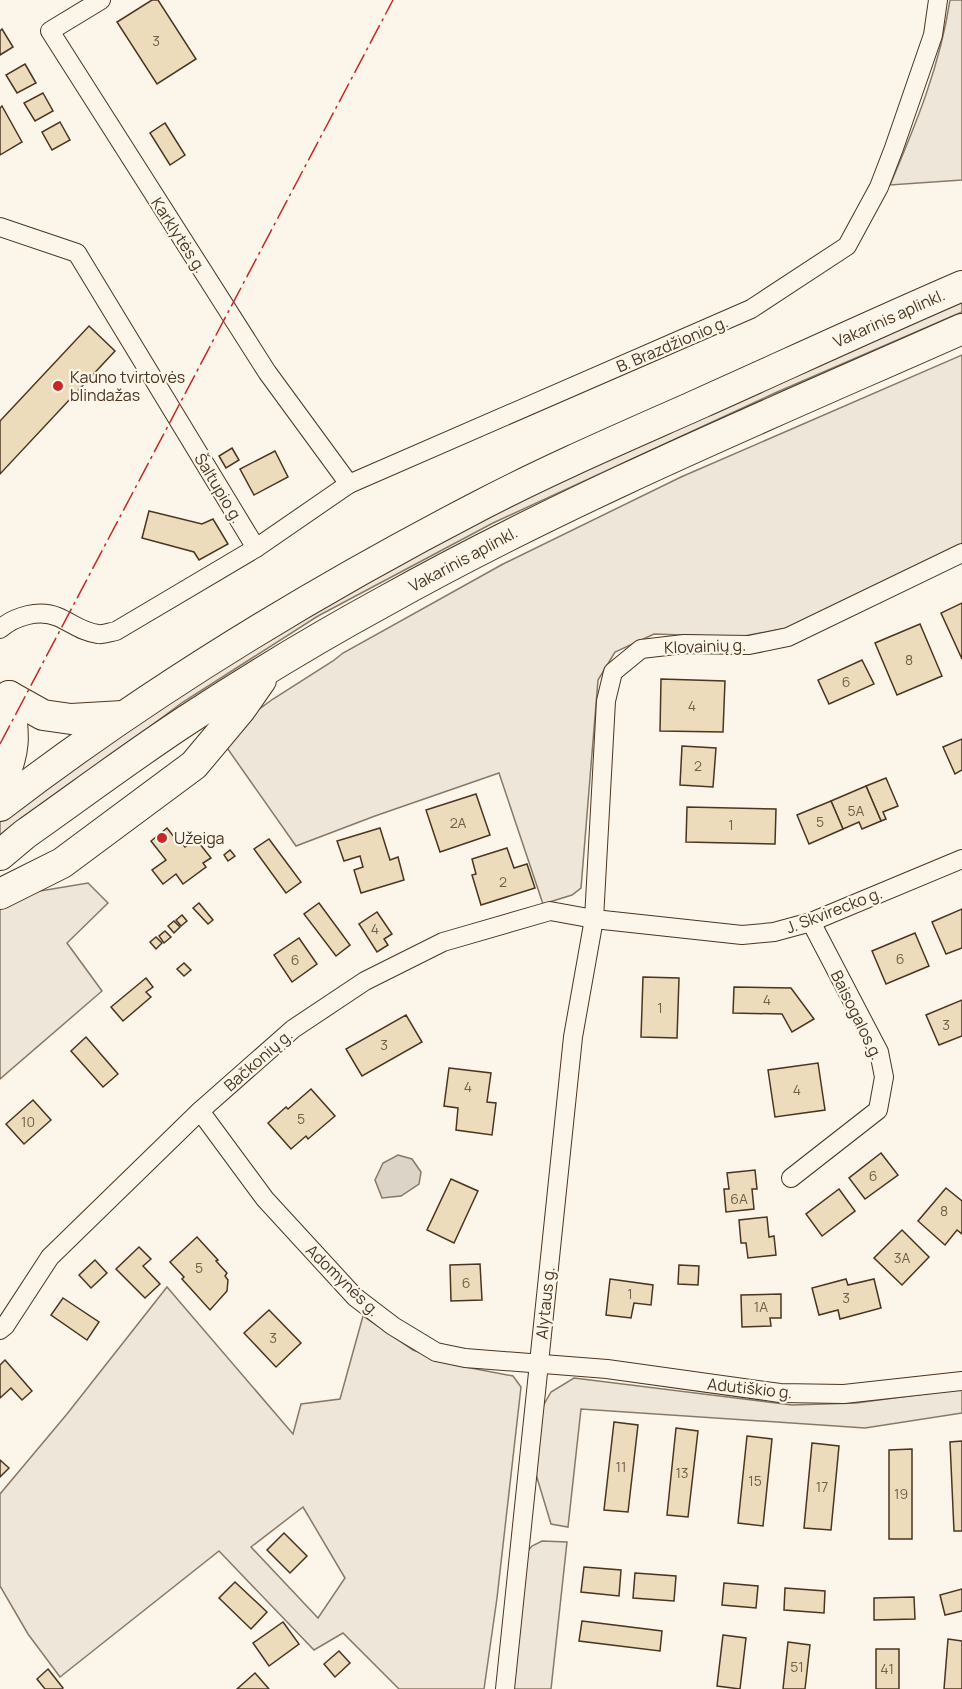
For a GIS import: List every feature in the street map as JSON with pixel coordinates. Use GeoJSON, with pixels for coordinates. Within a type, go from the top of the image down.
{"type":"FeatureCollection","features":[{"type":"Feature","properties":{"kind":"highway","name":"Vakarinis aplinkl."},"geometry":{"type":"LineString","coordinates":[[0,806],[64,757],[213,658],[375,561],[483,504],[605,446],[962,286]]}},
{"type":"Feature","properties":{"kind":"highway","name":"Vakarinis aplinkl."},"geometry":{"type":"LineString","coordinates":[[0,855],[25,834],[185,721],[270,667],[384,601],[621,480],[962,328]]}},
{"type":"Feature","properties":{"kind":"highway"},"geometry":{"type":"LineString","coordinates":[[0,894],[62,863],[194,765],[240,710],[270,667]]}},
{"type":"Feature","properties":{"kind":"highway"},"geometry":{"type":"LineString","coordinates":[[4,690],[43,715],[71,719],[126,716]]}},
{"type":"Feature","properties":{"kind":"highway"},"geometry":{"type":"LineString","coordinates":[[0,785],[8,769],[14,743],[4,690]]}},
{"type":"Feature","properties":{"kind":"street","name":"Karklytės g."},"geometry":{"type":"LineString","coordinates":[[101,0],[50,31],[267,372],[349,484]]}},
{"type":"Feature","properties":{"kind":"street","name":"B. Brazdžionio g."},"geometry":{"type":"LineString","coordinates":[[256,548],[349,484],[751,309],[847,246],[879,187],[894,148],[933,35],[938,0]]}},
{"type":"Feature","properties":{"kind":"street","name":"Šaltupio g."},"geometry":{"type":"LineString","coordinates":[[0,226],[77,253],[256,548]]}},
{"type":"Feature","properties":{"kind":"street"},"geometry":{"type":"LineString","coordinates":[[0,629],[18,617],[37,614],[56,616],[81,630],[99,634],[116,631],[256,548]]}},
{"type":"Feature","properties":{"kind":"street","name":"Klovainių g."},"geometry":{"type":"LineString","coordinates":[[594,919],[606,701],[613,672],[641,650],[684,644],[749,645],[788,637],[962,553]]}},
{"type":"Feature","properties":{"kind":"street","name":"J. Skvirecko g."},"geometry":{"type":"LineString","coordinates":[[594,919],[742,934],[774,932],[811,922],[962,858]]}},
{"type":"Feature","properties":{"kind":"street","name":"Bačkonių g."},"geometry":{"type":"LineString","coordinates":[[0,1330],[5,1326],[50,1257],[200,1111],[293,1029],[365,981],[443,942],[550,911],[594,919]]}},
{"type":"Feature","properties":{"kind":"street","name":"Alytaus g."},"geometry":{"type":"LineString","coordinates":[[506,1689],[573,1037],[594,919]]}},
{"type":"Feature","properties":{"kind":"street","name":"Baisogalos g."},"geometry":{"type":"LineString","coordinates":[[791,1178],[878,1110],[884,1077],[879,1053],[811,922]]}},
{"type":"Feature","properties":{"kind":"street","name":"Adomynės g."},"geometry":{"type":"LineString","coordinates":[[200,1111],[273,1207],[355,1297],[393,1326],[436,1352],[465,1358],[538,1365]]}},
{"type":"Feature","properties":{"kind":"street","name":"Adutiškio g."},"geometry":{"type":"LineString","coordinates":[[538,1365],[607,1369],[780,1393],[844,1394],[962,1381]]}},
{"type":"Feature","properties":{"kind":"shaded area"},"geometry":{"type":"Polygon","coordinates":[[[950,0],[962,0],[962,180],[890,185],[918,117],[933,71],[950,0]]]}},
{"type":"Feature","properties":{"kind":"shaded area"},"geometry":{"type":"Polygon","coordinates":[[[962,299],[962,312],[775,393],[493,523],[318,616],[183,702],[0,838],[0,822],[180,694],[316,608],[492,511],[962,299]]]}},
{"type":"Feature","properties":{"kind":"shaded area"},"geometry":{"type":"Polygon","coordinates":[[[962,355],[962,546],[787,628],[739,637],[654,634],[615,652],[598,680],[581,888],[572,895],[543,904],[499,773],[296,846],[225,745],[233,728],[343,653],[503,564],[681,477],[962,355]]]}},
{"type":"Feature","properties":{"kind":"shaded area"},"geometry":{"type":"Polygon","coordinates":[[[88,883],[108,903],[67,943],[102,991],[0,1079],[0,904],[22,894],[88,883]]]}},
{"type":"Feature","properties":{"kind":"shaded area"},"geometry":{"type":"Polygon","coordinates":[[[398,1155],[412,1159],[421,1172],[419,1184],[401,1196],[382,1198],[375,1180],[383,1163],[398,1155]]]}},
{"type":"Feature","properties":{"kind":"shaded area"},"geometry":{"type":"Polygon","coordinates":[[[167,1287],[293,1434],[301,1404],[340,1399],[363,1316],[413,1350],[455,1365],[513,1376],[521,1387],[497,1598],[484,1689],[399,1689],[343,1633],[314,1650],[219,1551],[60,1677],[28,1634],[0,1586],[0,1494],[67,1414],[167,1287]],[[303,1507],[251,1547],[318,1618],[345,1578],[303,1507]]]}},
{"type":"Feature","properties":{"kind":"shaded area"},"geometry":{"type":"Polygon","coordinates":[[[574,1378],[792,1405],[856,1403],[962,1389],[962,1413],[865,1428],[581,1409],[568,1527],[551,1524],[535,1471],[543,1406],[551,1392],[574,1378]]]}},
{"type":"Feature","properties":{"kind":"shaded area"},"geometry":{"type":"Polygon","coordinates":[[[542,1541],[567,1542],[551,1689],[512,1689],[526,1553],[532,1546],[542,1541]]]}},
{"type":"Feature","properties":{"kind":"building"},"geometry":{"type":"Polygon","coordinates":[[[152,0],[158,0],[196,59],[157,84],[117,22],[152,0]]]}},
{"type":"Feature","properties":{"kind":"building"},"geometry":{"type":"Polygon","coordinates":[[[2,29],[13,47],[0,55],[0,31],[2,29]]]}},
{"type":"Feature","properties":{"kind":"building"},"geometry":{"type":"Polygon","coordinates":[[[25,64],[36,83],[17,93],[6,75],[25,64]]]}},
{"type":"Feature","properties":{"kind":"building"},"geometry":{"type":"Polygon","coordinates":[[[43,93],[53,111],[35,121],[24,103],[43,93]]]}},
{"type":"Feature","properties":{"kind":"building"},"geometry":{"type":"Polygon","coordinates":[[[2,106],[22,142],[0,155],[0,108],[2,106]]]}},
{"type":"Feature","properties":{"kind":"building"},"geometry":{"type":"Polygon","coordinates":[[[60,122],[70,140],[52,150],[42,132],[60,122]]]}},
{"type":"Feature","properties":{"kind":"building"},"geometry":{"type":"Polygon","coordinates":[[[165,123],[185,155],[170,165],[150,133],[165,123]]]}},
{"type":"Feature","properties":{"kind":"building","name":"Kauno tvirtovės blindažas"},"geometry":{"type":"Polygon","coordinates":[[[89,326],[115,351],[0,474],[0,421],[89,326]]]}},
{"type":"Feature","properties":{"kind":"building"},"geometry":{"type":"Polygon","coordinates":[[[232,448],[239,460],[226,468],[219,456],[232,448]]]}},
{"type":"Feature","properties":{"kind":"building"},"geometry":{"type":"Polygon","coordinates":[[[275,451],[288,477],[254,495],[240,469],[275,451]]]}},
{"type":"Feature","properties":{"kind":"building"},"geometry":{"type":"Polygon","coordinates":[[[149,511],[202,524],[213,519],[228,544],[199,560],[194,552],[142,538],[149,511]]]}},
{"type":"Feature","properties":{"kind":"building"},"geometry":{"type":"Polygon","coordinates":[[[962,603],[962,659],[941,613],[962,603]]]}},
{"type":"Feature","properties":{"kind":"building"},"geometry":{"type":"Polygon","coordinates":[[[920,624],[942,676],[897,695],[875,643],[920,624]]]}},
{"type":"Feature","properties":{"kind":"building"},"geometry":{"type":"Polygon","coordinates":[[[862,660],[874,684],[829,704],[818,680],[862,660]]]}},
{"type":"Feature","properties":{"kind":"building"},"geometry":{"type":"Polygon","coordinates":[[[661,679],[725,681],[723,732],[660,731],[661,679]]]}},
{"type":"Feature","properties":{"kind":"building"},"geometry":{"type":"Polygon","coordinates":[[[962,739],[962,770],[955,774],[943,747],[962,739]]]}},
{"type":"Feature","properties":{"kind":"building"},"geometry":{"type":"Polygon","coordinates":[[[682,746],[716,748],[713,787],[680,785],[682,746]]]}},
{"type":"Feature","properties":{"kind":"building"},"geometry":{"type":"Polygon","coordinates":[[[886,778],[898,806],[883,812],[886,819],[881,821],[866,786],[886,778]]]}},
{"type":"Feature","properties":{"kind":"building"},"geometry":{"type":"Polygon","coordinates":[[[866,786],[881,821],[862,829],[859,822],[843,829],[831,801],[866,786]]]}},
{"type":"Feature","properties":{"kind":"building"},"geometry":{"type":"Polygon","coordinates":[[[476,794],[490,835],[440,852],[426,810],[476,794]]]}},
{"type":"Feature","properties":{"kind":"building"},"geometry":{"type":"Polygon","coordinates":[[[831,801],[843,829],[809,844],[797,815],[831,801]]]}},
{"type":"Feature","properties":{"kind":"building"},"geometry":{"type":"Polygon","coordinates":[[[687,807],[776,809],[775,844],[686,842],[687,807]]]}},
{"type":"Feature","properties":{"kind":"building"},"geometry":{"type":"Polygon","coordinates":[[[167,828],[185,847],[196,839],[211,858],[203,863],[206,867],[183,884],[176,874],[163,884],[152,870],[166,860],[151,841],[167,828]]]}},
{"type":"Feature","properties":{"kind":"building"},"geometry":{"type":"Polygon","coordinates":[[[380,828],[390,860],[398,857],[404,880],[361,893],[354,870],[363,867],[360,856],[344,861],[337,841],[380,828]]]}},
{"type":"Feature","properties":{"kind":"building"},"geometry":{"type":"Polygon","coordinates":[[[269,839],[301,882],[286,893],[254,849],[269,839]]]}},
{"type":"Feature","properties":{"kind":"building"},"geometry":{"type":"Polygon","coordinates":[[[507,848],[514,868],[527,864],[535,888],[481,905],[472,875],[476,874],[472,859],[507,848]]]}},
{"type":"Feature","properties":{"kind":"building"},"geometry":{"type":"Polygon","coordinates":[[[230,850],[235,856],[228,861],[224,855],[230,850]]]}},
{"type":"Feature","properties":{"kind":"building"},"geometry":{"type":"Polygon","coordinates":[[[199,903],[213,920],[208,924],[193,908],[199,903]]]}},
{"type":"Feature","properties":{"kind":"building"},"geometry":{"type":"Polygon","coordinates":[[[319,903],[350,945],[336,956],[304,914],[319,903]]]}},
{"type":"Feature","properties":{"kind":"building"},"geometry":{"type":"Polygon","coordinates":[[[962,909],[962,948],[946,954],[932,922],[962,909]]]}},
{"type":"Feature","properties":{"kind":"building"},"geometry":{"type":"Polygon","coordinates":[[[377,912],[392,934],[384,939],[388,945],[377,952],[359,924],[377,912]]]}},
{"type":"Feature","properties":{"kind":"building"},"geometry":{"type":"Polygon","coordinates":[[[182,915],[187,921],[181,926],[176,920],[182,915]]]}},
{"type":"Feature","properties":{"kind":"building"},"geometry":{"type":"Polygon","coordinates":[[[174,921],[180,927],[174,933],[168,926],[174,921]]]}},
{"type":"Feature","properties":{"kind":"building"},"geometry":{"type":"Polygon","coordinates":[[[165,931],[171,937],[164,943],[159,936],[165,931]]]}},
{"type":"Feature","properties":{"kind":"building"},"geometry":{"type":"Polygon","coordinates":[[[915,933],[929,966],[886,984],[872,951],[915,933]]]}},
{"type":"Feature","properties":{"kind":"building"},"geometry":{"type":"Polygon","coordinates":[[[156,937],[162,943],[156,949],[150,942],[156,937]]]}},
{"type":"Feature","properties":{"kind":"building"},"geometry":{"type":"Polygon","coordinates":[[[299,938],[317,964],[292,982],[274,955],[299,938]]]}},
{"type":"Feature","properties":{"kind":"building"},"geometry":{"type":"Polygon","coordinates":[[[184,963],[191,970],[184,976],[177,969],[184,963]]]}},
{"type":"Feature","properties":{"kind":"building"},"geometry":{"type":"Polygon","coordinates":[[[643,977],[679,978],[677,1038],[641,1037],[643,977]]]}},
{"type":"Feature","properties":{"kind":"building"},"geometry":{"type":"Polygon","coordinates":[[[146,978],[153,987],[146,992],[151,997],[123,1021],[111,1007],[146,978]]]}},
{"type":"Feature","properties":{"kind":"building"},"geometry":{"type":"Polygon","coordinates":[[[734,987],[791,988],[814,1019],[792,1032],[782,1014],[733,1013],[734,987]]]}},
{"type":"Feature","properties":{"kind":"building"},"geometry":{"type":"Polygon","coordinates":[[[962,1000],[962,1036],[939,1045],[926,1015],[962,1000]]]}},
{"type":"Feature","properties":{"kind":"building"},"geometry":{"type":"Polygon","coordinates":[[[406,1015],[422,1042],[362,1076],[346,1049],[406,1015]]]}},
{"type":"Feature","properties":{"kind":"building"},"geometry":{"type":"Polygon","coordinates":[[[86,1037],[118,1074],[103,1087],[71,1051],[86,1037]]]}},
{"type":"Feature","properties":{"kind":"building"},"geometry":{"type":"Polygon","coordinates":[[[818,1063],[825,1110],[775,1117],[768,1070],[818,1063]]]}},
{"type":"Feature","properties":{"kind":"building"},"geometry":{"type":"Polygon","coordinates":[[[449,1068],[491,1073],[487,1102],[496,1103],[492,1135],[456,1130],[458,1108],[444,1106],[449,1068]]]}},
{"type":"Feature","properties":{"kind":"building"},"geometry":{"type":"Polygon","coordinates":[[[311,1089],[335,1116],[308,1139],[306,1136],[291,1149],[268,1123],[311,1089]]]}},
{"type":"Feature","properties":{"kind":"building"},"geometry":{"type":"Polygon","coordinates":[[[33,1100],[51,1120],[24,1144],[6,1124],[33,1100]]]}},
{"type":"Feature","properties":{"kind":"building"},"geometry":{"type":"Polygon","coordinates":[[[881,1153],[898,1175],[865,1199],[849,1178],[881,1153]]]}},
{"type":"Feature","properties":{"kind":"building"},"geometry":{"type":"Polygon","coordinates":[[[755,1170],[757,1189],[752,1189],[754,1209],[726,1212],[724,1189],[729,1189],[727,1173],[755,1170]]]}},
{"type":"Feature","properties":{"kind":"building"},"geometry":{"type":"Polygon","coordinates":[[[451,1179],[478,1191],[454,1243],[427,1230],[451,1179]]]}},
{"type":"Feature","properties":{"kind":"building"},"geometry":{"type":"Polygon","coordinates":[[[946,1188],[962,1201],[962,1234],[957,1230],[945,1245],[918,1221],[946,1188]]]}},
{"type":"Feature","properties":{"kind":"building"},"geometry":{"type":"Polygon","coordinates":[[[839,1189],[855,1211],[822,1236],[806,1214],[839,1189]]]}},
{"type":"Feature","properties":{"kind":"building"},"geometry":{"type":"Polygon","coordinates":[[[767,1217],[769,1237],[774,1236],[776,1255],[748,1258],[746,1243],[741,1243],[739,1220],[767,1217]]]}},
{"type":"Feature","properties":{"kind":"building"},"geometry":{"type":"Polygon","coordinates":[[[902,1230],[929,1257],[902,1285],[874,1258],[902,1230]]]}},
{"type":"Feature","properties":{"kind":"building"},"geometry":{"type":"Polygon","coordinates":[[[197,1237],[227,1273],[225,1276],[228,1280],[227,1291],[210,1310],[170,1262],[197,1237]]]}},
{"type":"Feature","properties":{"kind":"building"},"geometry":{"type":"Polygon","coordinates":[[[139,1247],[151,1259],[143,1266],[160,1284],[145,1298],[116,1269],[139,1247]]]}},
{"type":"Feature","properties":{"kind":"building"},"geometry":{"type":"Polygon","coordinates":[[[95,1260],[107,1273],[91,1288],[79,1275],[95,1260]]]}},
{"type":"Feature","properties":{"kind":"building"},"geometry":{"type":"Polygon","coordinates":[[[480,1264],[482,1300],[451,1301],[450,1265],[480,1264]]]}},
{"type":"Feature","properties":{"kind":"building"},"geometry":{"type":"Polygon","coordinates":[[[679,1265],[699,1266],[698,1285],[678,1284],[679,1265]]]}},
{"type":"Feature","properties":{"kind":"building"},"geometry":{"type":"Polygon","coordinates":[[[610,1279],[653,1285],[651,1305],[634,1303],[631,1318],[606,1315],[610,1279]]]}},
{"type":"Feature","properties":{"kind":"building"},"geometry":{"type":"Polygon","coordinates":[[[846,1279],[848,1285],[874,1279],[881,1308],[840,1319],[838,1310],[819,1315],[812,1288],[846,1279]]]}},
{"type":"Feature","properties":{"kind":"building"},"geometry":{"type":"Polygon","coordinates":[[[781,1294],[781,1318],[770,1318],[771,1326],[742,1327],[741,1295],[781,1294]]]}},
{"type":"Feature","properties":{"kind":"building"},"geometry":{"type":"Polygon","coordinates":[[[63,1298],[99,1322],[87,1340],[51,1315],[63,1298]]]}},
{"type":"Feature","properties":{"kind":"building"},"geometry":{"type":"Polygon","coordinates":[[[269,1310],[301,1343],[276,1367],[244,1333],[269,1310]]]}},
{"type":"Feature","properties":{"kind":"building"},"geometry":{"type":"Polygon","coordinates":[[[5,1360],[32,1391],[22,1400],[11,1388],[0,1398],[0,1365],[5,1360]]]}},
{"type":"Feature","properties":{"kind":"building"},"geometry":{"type":"Polygon","coordinates":[[[614,1422],[638,1425],[628,1512],[604,1510],[614,1422]]]}},
{"type":"Feature","properties":{"kind":"building"},"geometry":{"type":"Polygon","coordinates":[[[676,1428],[698,1431],[688,1517],[667,1515],[676,1428]]]}},
{"type":"Feature","properties":{"kind":"building"},"geometry":{"type":"Polygon","coordinates":[[[747,1436],[772,1439],[763,1526],[738,1523],[747,1436]]]}},
{"type":"Feature","properties":{"kind":"building"},"geometry":{"type":"Polygon","coordinates":[[[962,1441],[962,1531],[954,1531],[950,1442],[962,1441]]]}},
{"type":"Feature","properties":{"kind":"building"},"geometry":{"type":"Polygon","coordinates":[[[812,1443],[839,1446],[831,1530],[804,1528],[812,1443]]]}},
{"type":"Feature","properties":{"kind":"building"},"geometry":{"type":"Polygon","coordinates":[[[912,1449],[912,1539],[889,1539],[889,1450],[912,1449]]]}},
{"type":"Feature","properties":{"kind":"building"},"geometry":{"type":"Polygon","coordinates":[[[0,1460],[9,1468],[0,1477],[0,1460]]]}},
{"type":"Feature","properties":{"kind":"building"},"geometry":{"type":"Polygon","coordinates":[[[284,1533],[307,1556],[290,1573],[267,1550],[284,1533]]]}},
{"type":"Feature","properties":{"kind":"building"},"geometry":{"type":"Polygon","coordinates":[[[584,1567],[621,1570],[619,1596],[581,1592],[584,1567]]]}},
{"type":"Feature","properties":{"kind":"building"},"geometry":{"type":"Polygon","coordinates":[[[635,1573],[676,1576],[674,1601],[633,1598],[635,1573]]]}},
{"type":"Feature","properties":{"kind":"building"},"geometry":{"type":"Polygon","coordinates":[[[235,1582],[267,1612],[251,1629],[219,1598],[235,1582]]]}},
{"type":"Feature","properties":{"kind":"building"},"geometry":{"type":"Polygon","coordinates":[[[724,1583],[758,1586],[756,1608],[722,1605],[724,1583]]]}},
{"type":"Feature","properties":{"kind":"building"},"geometry":{"type":"Polygon","coordinates":[[[785,1588],[825,1591],[824,1613],[784,1610],[785,1588]]]}},
{"type":"Feature","properties":{"kind":"building"},"geometry":{"type":"Polygon","coordinates":[[[962,1589],[962,1611],[945,1615],[940,1595],[962,1589]]]}},
{"type":"Feature","properties":{"kind":"building"},"geometry":{"type":"Polygon","coordinates":[[[914,1597],[915,1619],[874,1620],[874,1598],[914,1597]]]}},
{"type":"Feature","properties":{"kind":"building"},"geometry":{"type":"Polygon","coordinates":[[[582,1621],[662,1631],[660,1651],[579,1641],[582,1621]]]}},
{"type":"Feature","properties":{"kind":"building"},"geometry":{"type":"Polygon","coordinates":[[[283,1622],[299,1644],[269,1666],[253,1643],[283,1622]]]}},
{"type":"Feature","properties":{"kind":"building"},"geometry":{"type":"Polygon","coordinates":[[[723,1635],[746,1638],[740,1689],[717,1686],[723,1635]]]}},
{"type":"Feature","properties":{"kind":"building"},"geometry":{"type":"Polygon","coordinates":[[[948,1639],[962,1641],[962,1689],[944,1689],[948,1639]]]}},
{"type":"Feature","properties":{"kind":"building"},"geometry":{"type":"Polygon","coordinates":[[[788,1642],[810,1645],[805,1689],[783,1689],[788,1642]]]}},
{"type":"Feature","properties":{"kind":"building"},"geometry":{"type":"Polygon","coordinates":[[[876,1649],[899,1649],[899,1689],[876,1689],[876,1649]]]}},
{"type":"Feature","properties":{"kind":"building"},"geometry":{"type":"Polygon","coordinates":[[[339,1651],[350,1663],[335,1677],[324,1664],[339,1651]]]}},
{"type":"Feature","properties":{"kind":"building"},"geometry":{"type":"Polygon","coordinates":[[[48,1669],[62,1689],[45,1689],[37,1679],[48,1669]]]}},
{"type":"Feature","properties":{"kind":"building"},"geometry":{"type":"Polygon","coordinates":[[[255,1673],[269,1689],[237,1689],[255,1673]]]}},
{"type":"Feature","properties":{"kind":"power"},"geometry":{"type":"LineString","coordinates":[[0,744],[393,0]]}},
{"type":"Feature","properties":{"kind":"place","name":"Kauno tvirtovės blindažas"},"geometry":{"type":"Point","coordinates":[58,386]}},
{"type":"Feature","properties":{"kind":"place","name":"Užeiga"},"geometry":{"type":"Point","coordinates":[162,838]}}]}
